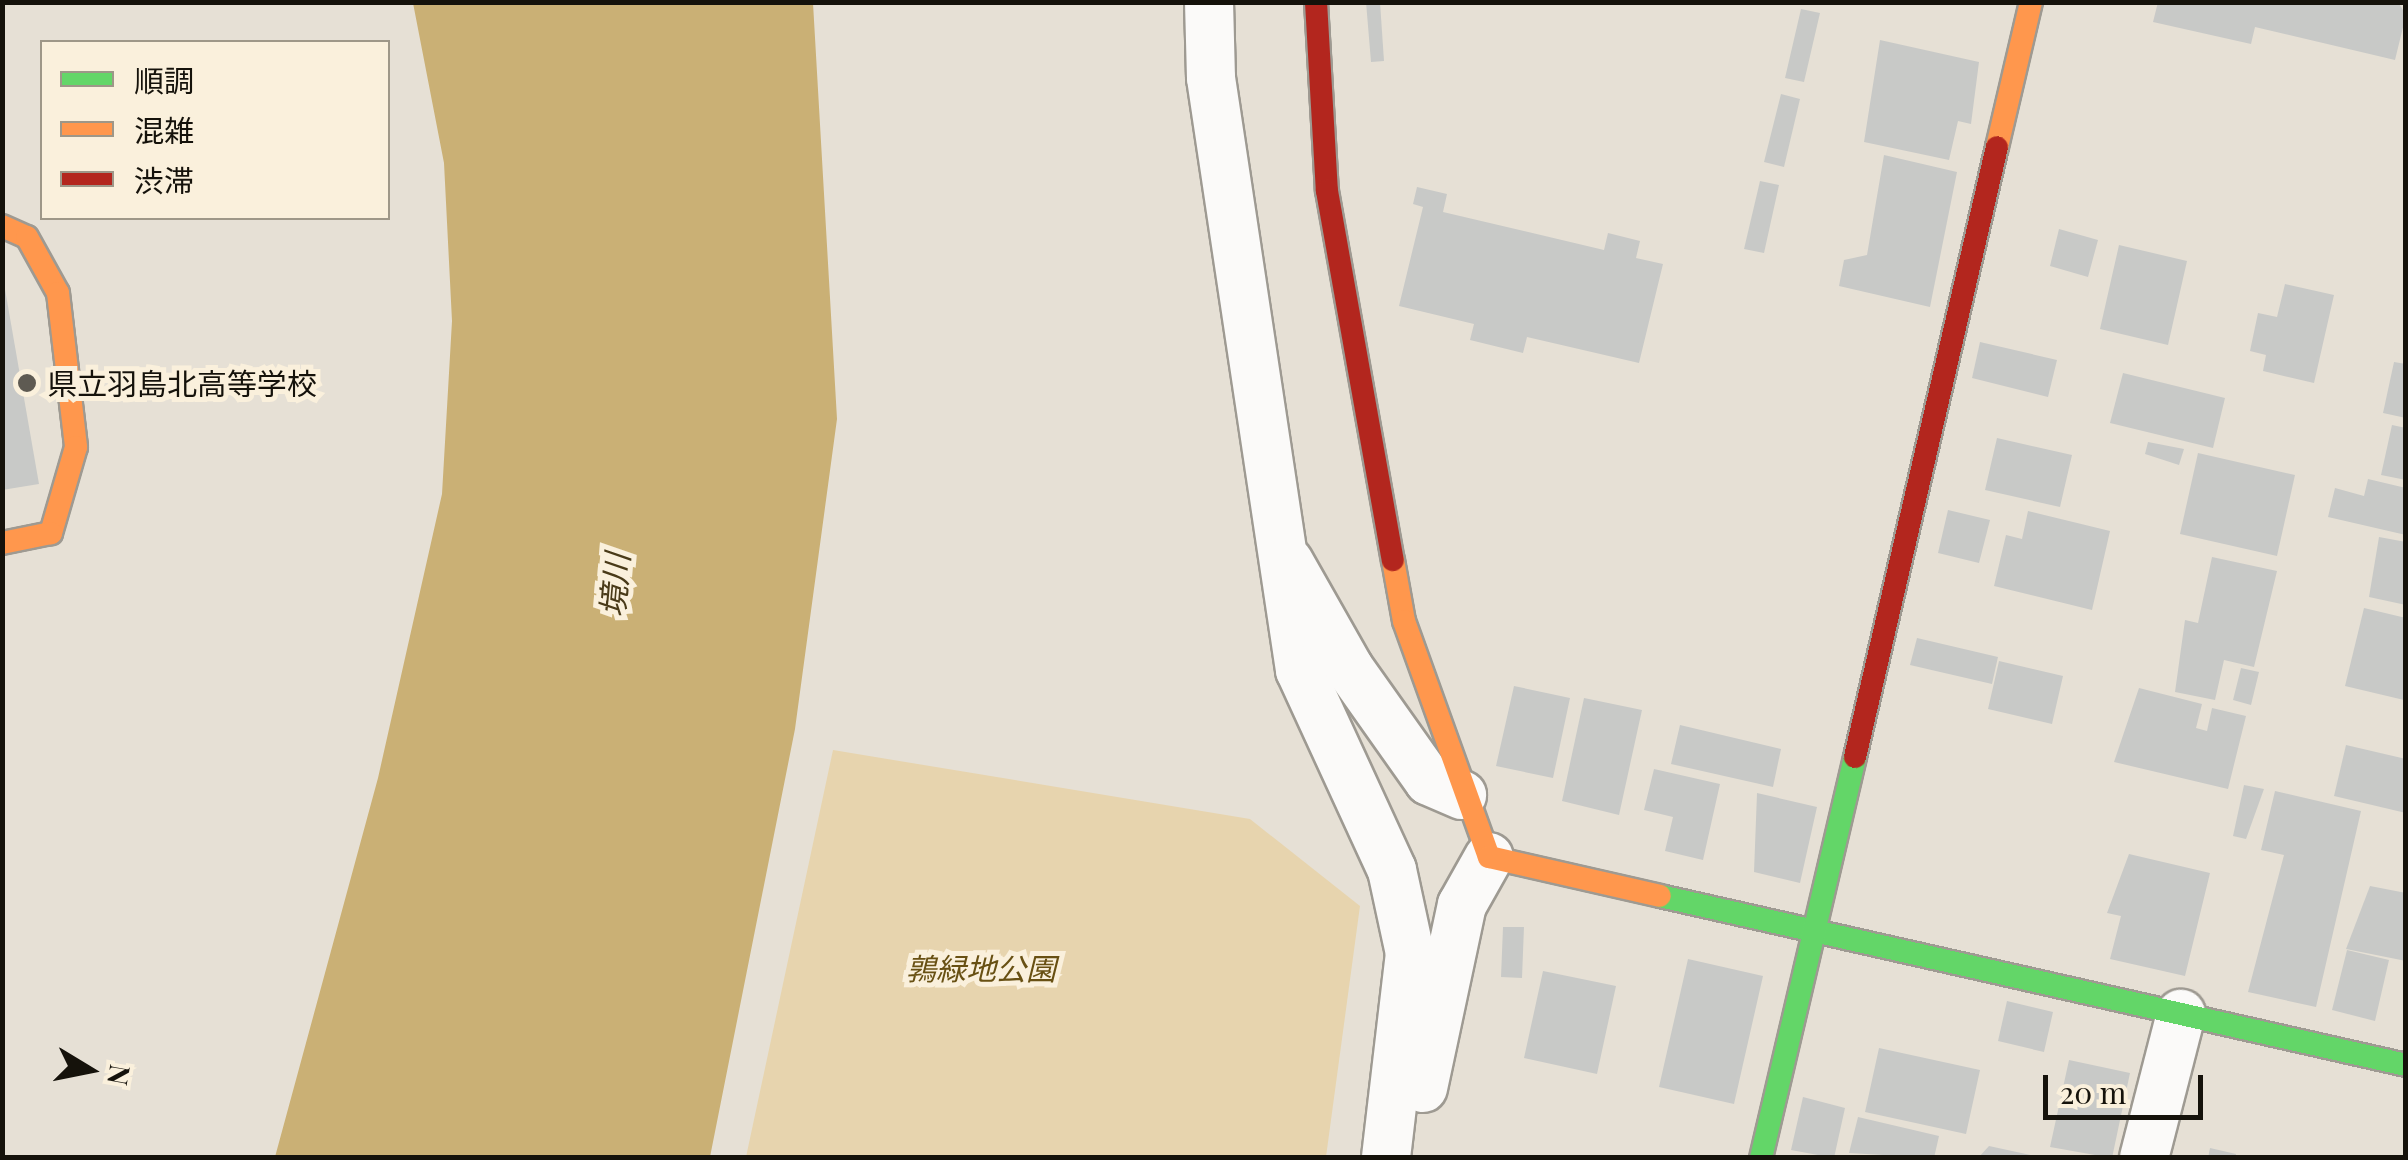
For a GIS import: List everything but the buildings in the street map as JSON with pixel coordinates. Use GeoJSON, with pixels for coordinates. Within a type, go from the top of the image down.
{"type":"FeatureCollection","features":[{"type":"Feature","properties":{"kind":"street"},"geometry":{"type":"LineString","coordinates":[[1209,2],[1212,78],[1277,546],[1300,670],[1392,870],[1410,953],[1387,1154]]}},
{"type":"Feature","properties":{"kind":"street"},"geometry":{"type":"LineString","coordinates":[[1316,2],[1328,191],[1404,621],[1462,795],[1489,857]]}},
{"type":"Feature","properties":{"kind":"street"},"geometry":{"type":"LineString","coordinates":[[1761,1158],[2031,2]]}},
{"type":"Feature","properties":{"kind":"street"},"geometry":{"type":"LineString","coordinates":[[2,226],[27,237],[58,293],[76,448],[51,533],[2,544]]}},
{"type":"Feature","properties":{"kind":"street"},"geometry":{"type":"LineString","coordinates":[[1277,546],[1429,781],[1462,795]]}},
{"type":"Feature","properties":{"kind":"street"},"geometry":{"type":"LineString","coordinates":[[1387,1154],[1421,1100],[1462,905],[1489,857]]}},
{"type":"Feature","properties":{"kind":"street"},"geometry":{"type":"LineString","coordinates":[[1489,857],[2406,1065]]}},
{"type":"Feature","properties":{"kind":"street"},"geometry":{"type":"LineString","coordinates":[[2144,1158],[2180,1014]]}},
{"type":"Feature","properties":{"kind":"green space","name":"鶉緑地公園"},"geometry":{"type":"Polygon","coordinates":[[[833,750],[1250,819],[1360,906],[1326,1157],[746,1157],[833,750]]]}},
{"type":"Feature","properties":{"kind":"water","name":"境川"},"geometry":{"type":"Polygon","coordinates":[[[413,3],[813,3],[837,419],[795,729],[710,1157],[275,1157],[378,778],[442,494],[452,321],[444,163],[413,3]]]}},
{"type":"Feature","properties":{"kind":"traffic: fast"},"geometry":{"type":"LineString","coordinates":[[1761,1158],[1855,757]]}},
{"type":"Feature","properties":{"kind":"traffic: fast"},"geometry":{"type":"LineString","coordinates":[[1660,896],[2406,1065]]}},
{"type":"Feature","properties":{"kind":"traffic: slow"},"geometry":{"type":"LineString","coordinates":[[1997,147],[2031,2]]}},
{"type":"Feature","properties":{"kind":"traffic: slow"},"geometry":{"type":"LineString","coordinates":[[2,226],[27,237],[58,293],[76,447],[51,533],[2,543]]}},
{"type":"Feature","properties":{"kind":"traffic: slow"},"geometry":{"type":"LineString","coordinates":[[1393,560],[1404,621],[1489,857],[1660,896]]}},
{"type":"Feature","properties":{"kind":"traffic: jam"},"geometry":{"type":"LineString","coordinates":[[1316,2],[1327,191],[1393,560]]}},
{"type":"Feature","properties":{"kind":"traffic: jam"},"geometry":{"type":"LineString","coordinates":[[1855,757],[1997,147]]}},
{"type":"Feature","properties":{"kind":"place","name":"県立羽島北高等学校"},"geometry":{"type":"Point","coordinates":[27,383]}}]}
